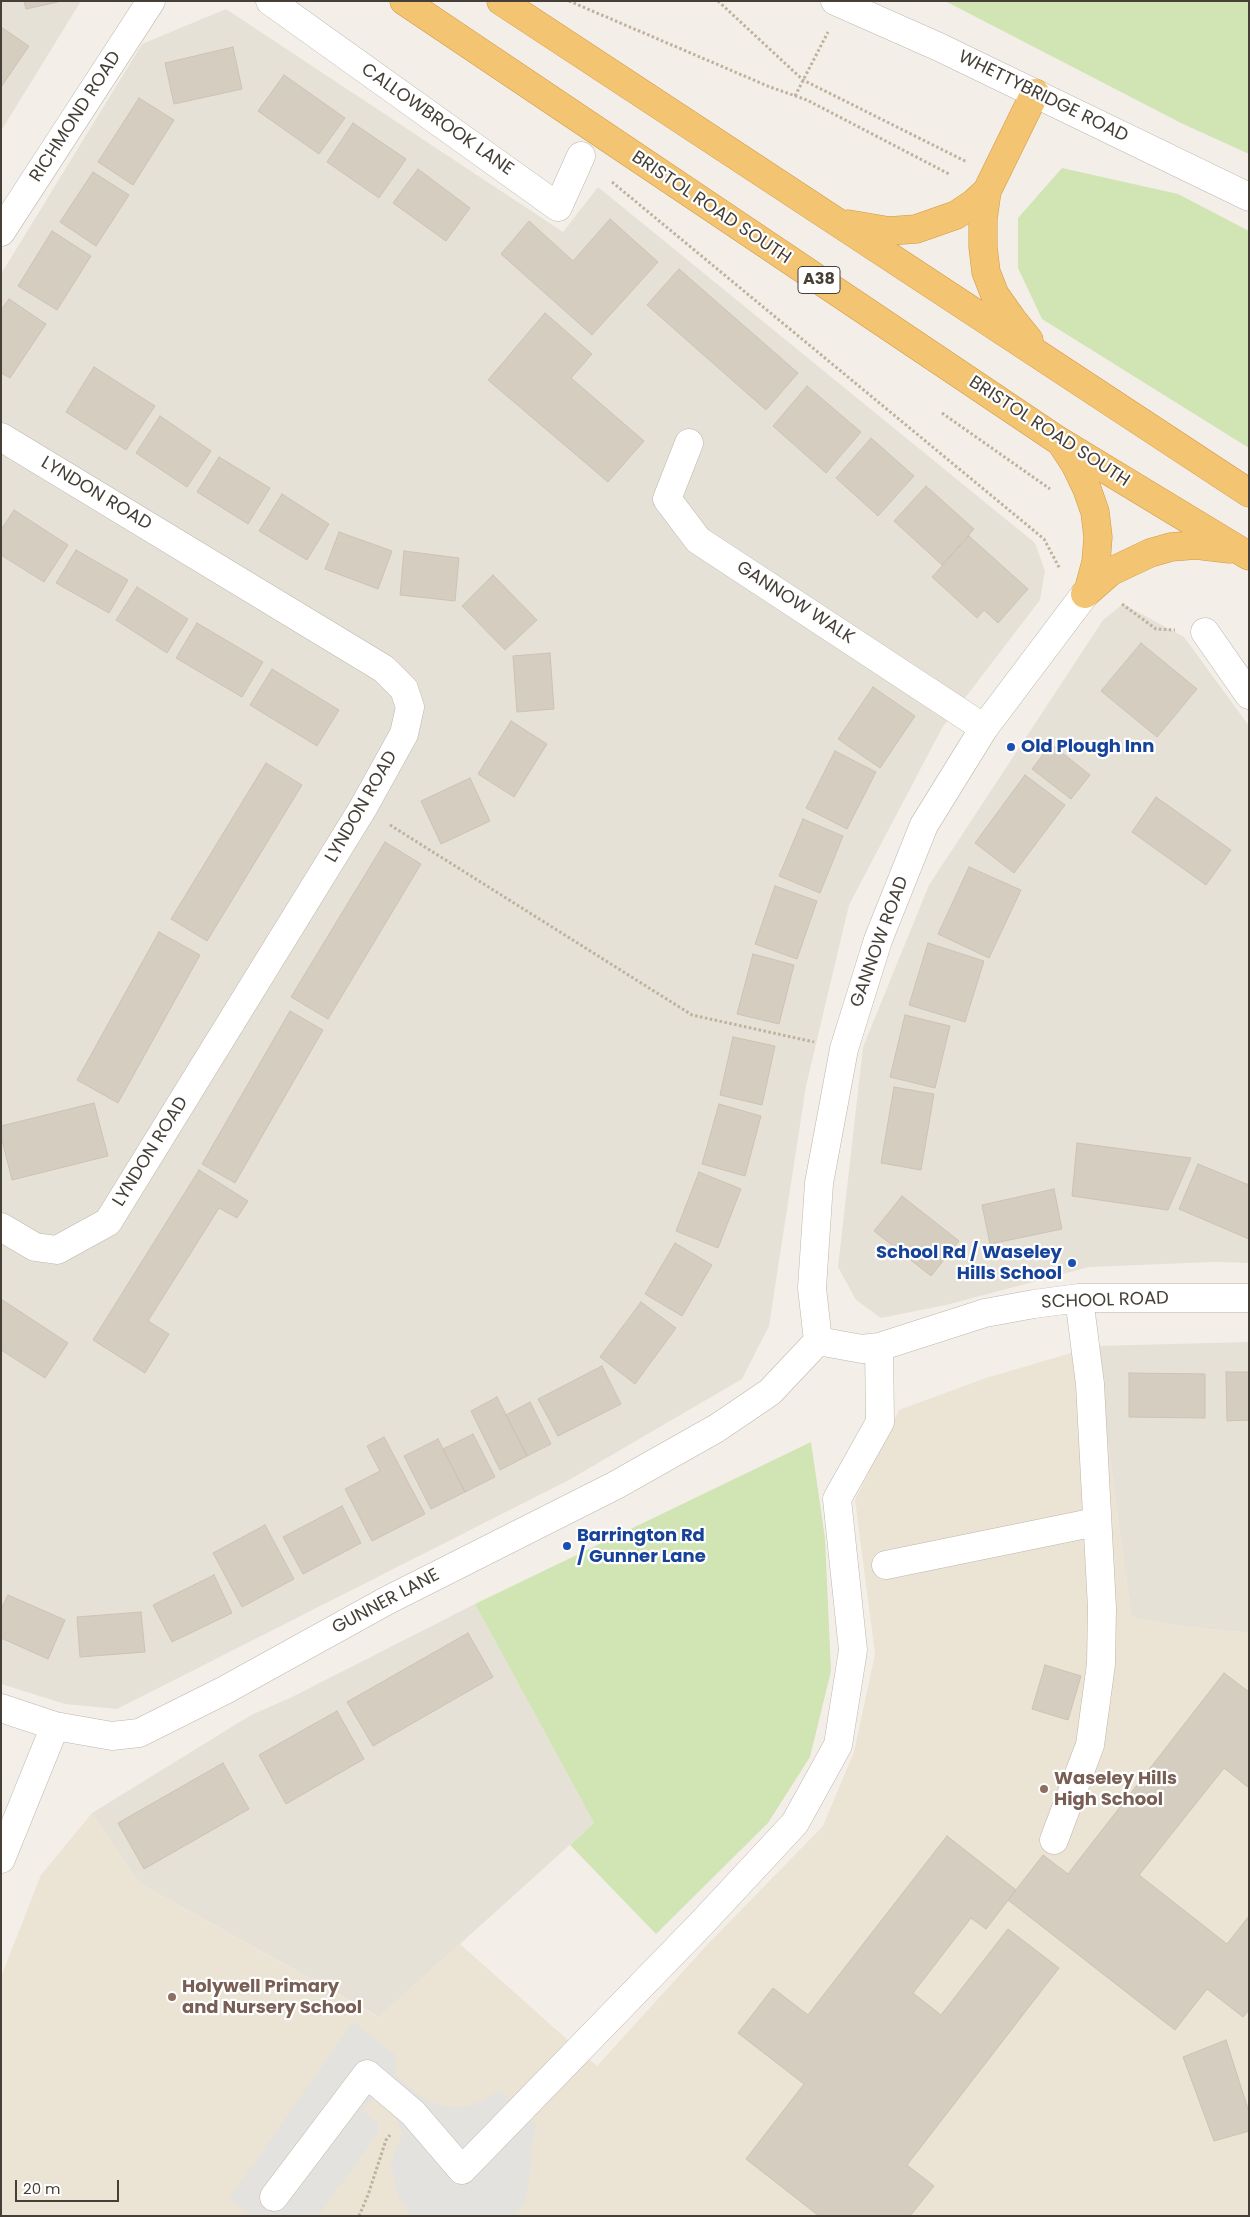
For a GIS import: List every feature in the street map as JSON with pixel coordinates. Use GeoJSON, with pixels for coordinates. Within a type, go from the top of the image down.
{"type":"FeatureCollection","features":[{"type":"Feature","properties":{"kind":"highway","name":"BRISTOL ROAD SOUTH"},"geometry":{"type":"LineString","coordinates":[[404,1],[1059,440],[1244,554]]}},
{"type":"Feature","properties":{"kind":"highway"},"geometry":{"type":"LineString","coordinates":[[501,1],[1054,366],[1249,492]]}},
{"type":"Feature","properties":{"kind":"highway"},"geometry":{"type":"LineString","coordinates":[[1035,93],[991,183],[983,218],[983,247],[986,272],[995,295],[1012,320],[1054,366]]}},
{"type":"Feature","properties":{"kind":"highway"},"geometry":{"type":"LineString","coordinates":[[830,218],[861,228],[888,231],[916,229],[956,214],[974,203],[991,183]]}},
{"type":"Feature","properties":{"kind":"highway"},"geometry":{"type":"LineString","coordinates":[[1059,440],[1075,464],[1095,512],[1098,537],[1096,562],[1087,591]]}},
{"type":"Feature","properties":{"kind":"highway"},"geometry":{"type":"LineString","coordinates":[[1087,591],[1110,572],[1150,553],[1171,547],[1196,545],[1244,554]]}},
{"type":"Feature","properties":{"kind":"street","name":"RICHMOND ROAD"},"geometry":{"type":"LineString","coordinates":[[1,232],[151,1]]}},
{"type":"Feature","properties":{"kind":"street","name":"CALLOWBROOK LANE"},"geometry":{"type":"LineString","coordinates":[[270,1],[558,207],[581,156]]}},
{"type":"Feature","properties":{"kind":"street","name":"WHETTYBRIDGE ROAD"},"geometry":{"type":"LineString","coordinates":[[838,2],[939,47],[1249,197]]}},
{"type":"Feature","properties":{"kind":"street","name":"LYNDON ROAD"},"geometry":{"type":"LineString","coordinates":[[1,437],[384,669],[404,689],[410,707],[404,734],[363,808],[108,1222],[57,1250],[35,1247],[1,1227]]}},
{"type":"Feature","properties":{"kind":"street","name":"GANNOW WALK"},"geometry":{"type":"LineString","coordinates":[[689,443],[668,499],[698,540],[984,728]]}},
{"type":"Feature","properties":{"kind":"street","name":"GANNOW ROAD"},"geometry":{"type":"LineString","coordinates":[[818,1341],[812,1288],[819,1183],[844,1049],[878,940],[924,825],[984,728],[1087,591]]}},
{"type":"Feature","properties":{"kind":"street"},"geometry":{"type":"LineString","coordinates":[[1205,632],[1249,695]]}},
{"type":"Feature","properties":{"kind":"street"},"geometry":{"type":"LineString","coordinates":[[1054,1840],[1090,1745],[1101,1664],[1102,1608],[1090,1384],[1080,1298]]}},
{"type":"Feature","properties":{"kind":"street","name":"SCHOOL ROAD"},"geometry":{"type":"LineString","coordinates":[[818,1341],[862,1349],[879,1347],[903,1341],[985,1313],[1080,1298],[1249,1298]]}},
{"type":"Feature","properties":{"kind":"street","name":"GUNNER LANE"},"geometry":{"type":"LineString","coordinates":[[1,1708],[55,1726],[112,1736],[139,1733],[208,1699],[388,1600],[616,1485],[717,1428],[770,1392],[818,1341]]}},
{"type":"Feature","properties":{"kind":"street"},"geometry":{"type":"LineString","coordinates":[[274,2197],[367,2074],[413,2113],[462,2170],[703,1922],[796,1823],[838,1745],[853,1650],[837,1499],[880,1422],[879,1347]]}},
{"type":"Feature","properties":{"kind":"street"},"geometry":{"type":"LineString","coordinates":[[886,1565],[1096,1522]]}},
{"type":"Feature","properties":{"kind":"street"},"geometry":{"type":"LineString","coordinates":[[1,1858],[55,1726]]}},
{"type":"Feature","properties":{"kind":"path"},"geometry":{"type":"LineString","coordinates":[[569,1],[770,88],[807,100],[949,174]]}},
{"type":"Feature","properties":{"kind":"path"},"geometry":{"type":"LineString","coordinates":[[718,1],[803,80],[991,183]]}},
{"type":"Feature","properties":{"kind":"path"},"geometry":{"type":"LineString","coordinates":[[795,96],[838,2]]}},
{"type":"Feature","properties":{"kind":"path"},"geometry":{"type":"LineString","coordinates":[[581,156],[1044,539],[1063,575]]}},
{"type":"Feature","properties":{"kind":"path"},"geometry":{"type":"LineString","coordinates":[[942,413],[1055,492]]}},
{"type":"Feature","properties":{"kind":"path"},"geometry":{"type":"LineString","coordinates":[[1118,601],[1156,629],[1205,632]]}},
{"type":"Feature","properties":{"kind":"path"},"geometry":{"type":"LineString","coordinates":[[363,808],[692,1015],[844,1049]]}},
{"type":"Feature","properties":{"kind":"path"},"geometry":{"type":"LineString","coordinates":[[359,2216],[386,2140],[413,2113]]}},
{"type":"Feature","properties":{"kind":"shaded area"},"geometry":{"type":"Polygon","coordinates":[[[1,1],[81,1],[1,131],[1,1]]]}},
{"type":"Feature","properties":{"kind":"shaded area"},"geometry":{"type":"Polygon","coordinates":[[[226,9],[563,232],[598,187],[1035,543],[1045,571],[1040,600],[942,728],[849,905],[806,1086],[769,1326],[742,1379],[569,1480],[117,1709],[65,1704],[1,1684],[1,274],[142,44],[226,9]]]}},
{"type":"Feature","properties":{"kind":"shaded area"},"geometry":{"type":"Polygon","coordinates":[[[1123,604],[1184,637],[1249,726],[1249,1263],[1213,1262],[1089,1267],[946,1305],[881,1318],[856,1300],[838,1267],[863,1047],[929,885],[1103,620],[1123,604]]]}},
{"type":"Feature","properties":{"kind":"shaded area"},"geometry":{"type":"Polygon","coordinates":[[[1249,1342],[1249,1633],[1178,1626],[1131,1617],[1095,1346],[1249,1342]]]}},
{"type":"Feature","properties":{"kind":"shaded area","name":"Waseley Hills High School"},"geometry":{"type":"Polygon","coordinates":[[[1095,1346],[1131,1617],[1178,1626],[1249,1633],[1249,2216],[1,2216],[1,1977],[41,1875],[92,1813],[139,1883],[378,2017],[460,1944],[597,2066],[708,1944],[823,1826],[854,1752],[875,1654],[855,1500],[899,1410],[986,1378],[1095,1346]]]}},
{"type":"Feature","properties":{"kind":"shaded area"},"geometry":{"type":"Polygon","coordinates":[[[475,1604],[594,1823],[379,2017],[139,1883],[92,1813],[251,1715],[290,1698],[475,1604]]]}},
{"type":"Feature","properties":{"kind":"shaded area"},"geometry":{"type":"Polygon","coordinates":[[[353,2022],[396,2056],[396,2076],[426,2100],[446,2107],[472,2106],[500,2090],[536,2126],[524,2203],[513,2216],[411,2216],[398,2196],[391,2163],[403,2132],[393,2114],[373,2099],[362,2110],[377,2122],[380,2130],[318,2216],[251,2216],[230,2198],[353,2022]]]}},
{"type":"Feature","properties":{"kind":"green space"},"geometry":{"type":"Polygon","coordinates":[[[945,1],[1249,1],[1249,154],[1181,123],[945,1]]]}},
{"type":"Feature","properties":{"kind":"green space"},"geometry":{"type":"Polygon","coordinates":[[[1062,168],[1178,194],[1249,231],[1249,448],[1042,319],[1018,268],[1018,218],[1062,168]]]}},
{"type":"Feature","properties":{"kind":"green space"},"geometry":{"type":"Polygon","coordinates":[[[811,1442],[825,1538],[831,1671],[810,1757],[768,1823],[656,1934],[570,1845],[594,1823],[475,1604],[811,1442]]]}},
{"type":"Feature","properties":{"kind":"building"},"geometry":{"type":"Polygon","coordinates":[[[24,1],[62,1],[26,9],[24,1]]]}},
{"type":"Feature","properties":{"kind":"building"},"geometry":{"type":"Polygon","coordinates":[[[1,27],[29,46],[1,87],[1,27]]]}},
{"type":"Feature","properties":{"kind":"building"},"geometry":{"type":"Polygon","coordinates":[[[233,47],[242,89],[174,104],[165,63],[233,47]]]}},
{"type":"Feature","properties":{"kind":"building"},"geometry":{"type":"Polygon","coordinates":[[[284,75],[345,118],[319,154],[258,111],[284,75]]]}},
{"type":"Feature","properties":{"kind":"building"},"geometry":{"type":"Polygon","coordinates":[[[139,98],[174,120],[133,185],[98,162],[139,98]]]}},
{"type":"Feature","properties":{"kind":"building"},"geometry":{"type":"Polygon","coordinates":[[[353,123],[406,159],[379,198],[327,162],[353,123]]]}},
{"type":"Feature","properties":{"kind":"building"},"geometry":{"type":"Polygon","coordinates":[[[418,169],[470,208],[446,241],[393,203],[418,169]]]}},
{"type":"Feature","properties":{"kind":"building"},"geometry":{"type":"Polygon","coordinates":[[[93,172],[129,195],[96,246],[60,222],[93,172]]]}},
{"type":"Feature","properties":{"kind":"building"},"geometry":{"type":"Polygon","coordinates":[[[610,219],[658,262],[592,335],[501,254],[529,221],[573,261],[610,219]]]}},
{"type":"Feature","properties":{"kind":"building"},"geometry":{"type":"Polygon","coordinates":[[[52,231],[91,256],[57,310],[18,286],[52,231]]]}},
{"type":"Feature","properties":{"kind":"building"},"geometry":{"type":"Polygon","coordinates":[[[679,269],[798,373],[766,410],[647,305],[679,269]]]}},
{"type":"Feature","properties":{"kind":"building"},"geometry":{"type":"Polygon","coordinates":[[[9,299],[46,324],[10,378],[1,373],[1,310],[9,299]]]}},
{"type":"Feature","properties":{"kind":"building"},"geometry":{"type":"Polygon","coordinates":[[[545,313],[592,354],[571,378],[644,441],[608,482],[488,380],[545,313]]]}},
{"type":"Feature","properties":{"kind":"building"},"geometry":{"type":"Polygon","coordinates":[[[94,367],[155,406],[126,450],[66,412],[94,367]]]}},
{"type":"Feature","properties":{"kind":"building"},"geometry":{"type":"Polygon","coordinates":[[[807,386],[861,432],[826,473],[773,426],[807,386]]]}},
{"type":"Feature","properties":{"kind":"building"},"geometry":{"type":"Polygon","coordinates":[[[160,416],[211,451],[187,487],[136,453],[160,416]]]}},
{"type":"Feature","properties":{"kind":"building"},"geometry":{"type":"Polygon","coordinates":[[[871,438],[914,476],[878,516],[836,478],[871,438]]]}},
{"type":"Feature","properties":{"kind":"building"},"geometry":{"type":"Polygon","coordinates":[[[219,457],[270,488],[248,524],[197,492],[219,457]]]}},
{"type":"Feature","properties":{"kind":"building"},"geometry":{"type":"Polygon","coordinates":[[[926,486],[974,529],[942,565],[894,521],[926,486]]]}},
{"type":"Feature","properties":{"kind":"building"},"geometry":{"type":"Polygon","coordinates":[[[282,494],[329,524],[307,560],[259,531],[282,494]]]}},
{"type":"Feature","properties":{"kind":"building"},"geometry":{"type":"Polygon","coordinates":[[[14,510],[68,545],[44,582],[1,555],[1,530],[14,510]]]}},
{"type":"Feature","properties":{"kind":"building"},"geometry":{"type":"Polygon","coordinates":[[[339,532],[392,551],[378,589],[325,569],[339,532]]]}},
{"type":"Feature","properties":{"kind":"building"},"geometry":{"type":"Polygon","coordinates":[[[969,536],[1028,589],[998,623],[984,610],[977,618],[932,577],[969,536]]]}},
{"type":"Feature","properties":{"kind":"building"},"geometry":{"type":"Polygon","coordinates":[[[76,550],[128,580],[109,613],[56,583],[76,550]]]}},
{"type":"Feature","properties":{"kind":"building"},"geometry":{"type":"Polygon","coordinates":[[[404,551],[459,558],[455,601],[400,595],[404,551]]]}},
{"type":"Feature","properties":{"kind":"building"},"geometry":{"type":"Polygon","coordinates":[[[493,575],[537,620],[505,650],[462,606],[493,575]]]}},
{"type":"Feature","properties":{"kind":"building"},"geometry":{"type":"Polygon","coordinates":[[[137,587],[188,619],[167,653],[116,620],[137,587]]]}},
{"type":"Feature","properties":{"kind":"building"},"geometry":{"type":"Polygon","coordinates":[[[197,623],[263,662],[242,697],[176,658],[197,623]]]}},
{"type":"Feature","properties":{"kind":"building"},"geometry":{"type":"Polygon","coordinates":[[[1141,643],[1197,689],[1157,737],[1101,691],[1141,643]]]}},
{"type":"Feature","properties":{"kind":"building"},"geometry":{"type":"Polygon","coordinates":[[[550,653],[554,709],[517,712],[513,656],[550,653]]]}},
{"type":"Feature","properties":{"kind":"building"},"geometry":{"type":"Polygon","coordinates":[[[272,669],[339,710],[317,746],[250,705],[272,669]]]}},
{"type":"Feature","properties":{"kind":"building"},"geometry":{"type":"Polygon","coordinates":[[[873,687],[915,716],[880,768],[838,739],[873,687]]]}},
{"type":"Feature","properties":{"kind":"building"},"geometry":{"type":"Polygon","coordinates":[[[511,721],[547,744],[514,797],[478,774],[511,721]]]}},
{"type":"Feature","properties":{"kind":"building"},"geometry":{"type":"Polygon","coordinates":[[[1051,744],[1090,775],[1071,799],[1032,769],[1051,744]]]}},
{"type":"Feature","properties":{"kind":"building"},"geometry":{"type":"Polygon","coordinates":[[[835,751],[876,772],[847,829],[806,808],[835,751]]]}},
{"type":"Feature","properties":{"kind":"building"},"geometry":{"type":"Polygon","coordinates":[[[266,763],[302,785],[207,941],[171,919],[266,763]]]}},
{"type":"Feature","properties":{"kind":"building"},"geometry":{"type":"Polygon","coordinates":[[[1025,775],[1065,805],[1014,873],[975,843],[1025,775]]]}},
{"type":"Feature","properties":{"kind":"building"},"geometry":{"type":"Polygon","coordinates":[[[470,778],[490,821],[441,844],[421,801],[470,778]]]}},
{"type":"Feature","properties":{"kind":"building"},"geometry":{"type":"Polygon","coordinates":[[[1156,797],[1231,850],[1206,885],[1132,832],[1156,797]]]}},
{"type":"Feature","properties":{"kind":"building"},"geometry":{"type":"Polygon","coordinates":[[[803,819],[843,836],[820,893],[779,876],[803,819]]]}},
{"type":"Feature","properties":{"kind":"building"},"geometry":{"type":"Polygon","coordinates":[[[385,842],[421,864],[328,1019],[291,997],[385,842]]]}},
{"type":"Feature","properties":{"kind":"building"},"geometry":{"type":"Polygon","coordinates":[[[969,867],[1021,890],[989,958],[938,934],[969,867]]]}},
{"type":"Feature","properties":{"kind":"building"},"geometry":{"type":"Polygon","coordinates":[[[775,886],[817,901],[797,959],[755,944],[775,886]]]}},
{"type":"Feature","properties":{"kind":"building"},"geometry":{"type":"Polygon","coordinates":[[[159,932],[200,955],[118,1103],[77,1080],[159,932]]]}},
{"type":"Feature","properties":{"kind":"building"},"geometry":{"type":"Polygon","coordinates":[[[928,943],[984,961],[965,1022],[909,1005],[928,943]]]}},
{"type":"Feature","properties":{"kind":"building"},"geometry":{"type":"Polygon","coordinates":[[[753,954],[794,965],[779,1024],[737,1014],[753,954]]]}},
{"type":"Feature","properties":{"kind":"building"},"geometry":{"type":"Polygon","coordinates":[[[290,1011],[323,1030],[235,1183],[202,1164],[290,1011]]]}},
{"type":"Feature","properties":{"kind":"building"},"geometry":{"type":"Polygon","coordinates":[[[905,1015],[950,1026],[935,1088],[890,1077],[905,1015]]]}},
{"type":"Feature","properties":{"kind":"building"},"geometry":{"type":"Polygon","coordinates":[[[733,1037],[775,1046],[762,1105],[720,1095],[733,1037]]]}},
{"type":"Feature","properties":{"kind":"building"},"geometry":{"type":"Polygon","coordinates":[[[894,1087],[934,1094],[921,1170],[881,1163],[894,1087]]]}},
{"type":"Feature","properties":{"kind":"building"},"geometry":{"type":"Polygon","coordinates":[[[94,1103],[108,1156],[12,1180],[1,1136],[1,1126],[94,1103]]]}},
{"type":"Feature","properties":{"kind":"building"},"geometry":{"type":"Polygon","coordinates":[[[719,1104],[761,1116],[745,1176],[702,1164],[719,1104]]]}},
{"type":"Feature","properties":{"kind":"building"},"geometry":{"type":"Polygon","coordinates":[[[1077,1143],[1191,1158],[1168,1210],[1072,1196],[1077,1143]]]}},
{"type":"Feature","properties":{"kind":"building"},"geometry":{"type":"Polygon","coordinates":[[[1198,1164],[1249,1185],[1249,1239],[1179,1209],[1198,1164]]]}},
{"type":"Feature","properties":{"kind":"building"},"geometry":{"type":"Polygon","coordinates":[[[199,1170],[248,1201],[237,1218],[219,1208],[148,1321],[169,1334],[145,1373],[93,1340],[199,1170]]]}},
{"type":"Feature","properties":{"kind":"building"},"geometry":{"type":"Polygon","coordinates":[[[699,1172],[741,1189],[718,1248],[676,1231],[699,1172]]]}},
{"type":"Feature","properties":{"kind":"building"},"geometry":{"type":"Polygon","coordinates":[[[1054,1189],[1062,1229],[990,1244],[982,1205],[1054,1189]]]}},
{"type":"Feature","properties":{"kind":"building"},"geometry":{"type":"Polygon","coordinates":[[[902,1196],[959,1241],[931,1276],[874,1231],[902,1196]]]}},
{"type":"Feature","properties":{"kind":"building"},"geometry":{"type":"Polygon","coordinates":[[[675,1243],[712,1265],[682,1316],[645,1294],[675,1243]]]}},
{"type":"Feature","properties":{"kind":"building"},"geometry":{"type":"Polygon","coordinates":[[[1,1299],[68,1343],[45,1378],[1,1350],[1,1299]]]}},
{"type":"Feature","properties":{"kind":"building"},"geometry":{"type":"Polygon","coordinates":[[[641,1302],[676,1328],[635,1384],[600,1357],[641,1302]]]}},
{"type":"Feature","properties":{"kind":"building"},"geometry":{"type":"Polygon","coordinates":[[[602,1366],[621,1404],[558,1436],[538,1399],[602,1366]]]}},
{"type":"Feature","properties":{"kind":"building"},"geometry":{"type":"Polygon","coordinates":[[[1226,1372],[1249,1372],[1249,1420],[1227,1421],[1226,1372]]]}},
{"type":"Feature","properties":{"kind":"building"},"geometry":{"type":"Polygon","coordinates":[[[1129,1373],[1205,1374],[1205,1418],[1129,1417],[1129,1373]]]}},
{"type":"Feature","properties":{"kind":"building"},"geometry":{"type":"Polygon","coordinates":[[[497,1397],[527,1456],[500,1470],[471,1411],[497,1397]]]}},
{"type":"Feature","properties":{"kind":"building"},"geometry":{"type":"Polygon","coordinates":[[[530,1402],[551,1444],[527,1456],[506,1415],[530,1402]]]}},
{"type":"Feature","properties":{"kind":"building"},"geometry":{"type":"Polygon","coordinates":[[[473,1434],[495,1477],[465,1492],[443,1449],[473,1434]]]}},
{"type":"Feature","properties":{"kind":"building"},"geometry":{"type":"Polygon","coordinates":[[[384,1437],[425,1514],[372,1541],[345,1489],[380,1471],[367,1446],[384,1437]]]}},
{"type":"Feature","properties":{"kind":"building"},"geometry":{"type":"Polygon","coordinates":[[[438,1439],[465,1492],[431,1509],[404,1456],[438,1439]]]}},
{"type":"Feature","properties":{"kind":"building"},"geometry":{"type":"Polygon","coordinates":[[[342,1506],[361,1543],[303,1574],[283,1537],[342,1506]]]}},
{"type":"Feature","properties":{"kind":"building"},"geometry":{"type":"Polygon","coordinates":[[[265,1525],[294,1579],[242,1607],[213,1553],[265,1525]]]}},
{"type":"Feature","properties":{"kind":"building"},"geometry":{"type":"Polygon","coordinates":[[[214,1575],[232,1613],[172,1642],[153,1605],[214,1575]]]}},
{"type":"Feature","properties":{"kind":"building"},"geometry":{"type":"Polygon","coordinates":[[[8,1595],[65,1620],[48,1659],[1,1638],[1,1609],[8,1595]]]}},
{"type":"Feature","properties":{"kind":"building"},"geometry":{"type":"Polygon","coordinates":[[[141,1612],[145,1652],[80,1657],[77,1617],[141,1612]]]}},
{"type":"Feature","properties":{"kind":"building"},"geometry":{"type":"Polygon","coordinates":[[[468,1633],[493,1677],[373,1746],[347,1702],[468,1633]]]}},
{"type":"Feature","properties":{"kind":"building"},"geometry":{"type":"Polygon","coordinates":[[[1045,1665],[1081,1676],[1068,1720],[1032,1709],[1045,1665]]]}},
{"type":"Feature","properties":{"kind":"building"},"geometry":{"type":"Polygon","coordinates":[[[1224,1673],[1249,1692],[1249,1788],[1224,1768],[1139,1875],[1227,1944],[1249,1916],[1249,2010],[1243,2017],[1207,1989],[1175,2030],[1008,1900],[1043,1855],[1068,1874],[1224,1673]]]}},
{"type":"Feature","properties":{"kind":"building"},"geometry":{"type":"Polygon","coordinates":[[[337,1711],[364,1759],[286,1804],[259,1755],[337,1711]]]}},
{"type":"Feature","properties":{"kind":"building"},"geometry":{"type":"Polygon","coordinates":[[[223,1763],[249,1809],[144,1869],[118,1823],[223,1763]]]}},
{"type":"Feature","properties":{"kind":"building"},"geometry":{"type":"Polygon","coordinates":[[[947,1836],[1016,1890],[986,1929],[971,1918],[913,1993],[941,2015],[1008,1929],[1059,1968],[907,2165],[934,2186],[910,2216],[819,2216],[746,2159],[804,2084],[738,2033],[773,1988],[808,2015],[947,1836]]]}},
{"type":"Feature","properties":{"kind":"building"},"geometry":{"type":"Polygon","coordinates":[[[1226,2040],[1249,2112],[1249,2131],[1214,2141],[1183,2057],[1226,2040]]]}},
{"type":"Feature","properties":{"kind":"place","name":"Old Plough Inn"},"geometry":{"type":"Point","coordinates":[1011,747]}},
{"type":"Feature","properties":{"kind":"place","name":"School Rd / Waseley Hills School"},"geometry":{"type":"Point","coordinates":[1072,1263]}},
{"type":"Feature","properties":{"kind":"place","name":"Barrington Rd / Gunner Lane"},"geometry":{"type":"Point","coordinates":[567,1546]}},
{"type":"Feature","properties":{"kind":"place","name":"Waseley Hills High School"},"geometry":{"type":"Point","coordinates":[1044,1789]}},
{"type":"Feature","properties":{"kind":"place","name":"Holywell Primary and Nursery School"},"geometry":{"type":"Point","coordinates":[172,1997]}}]}
